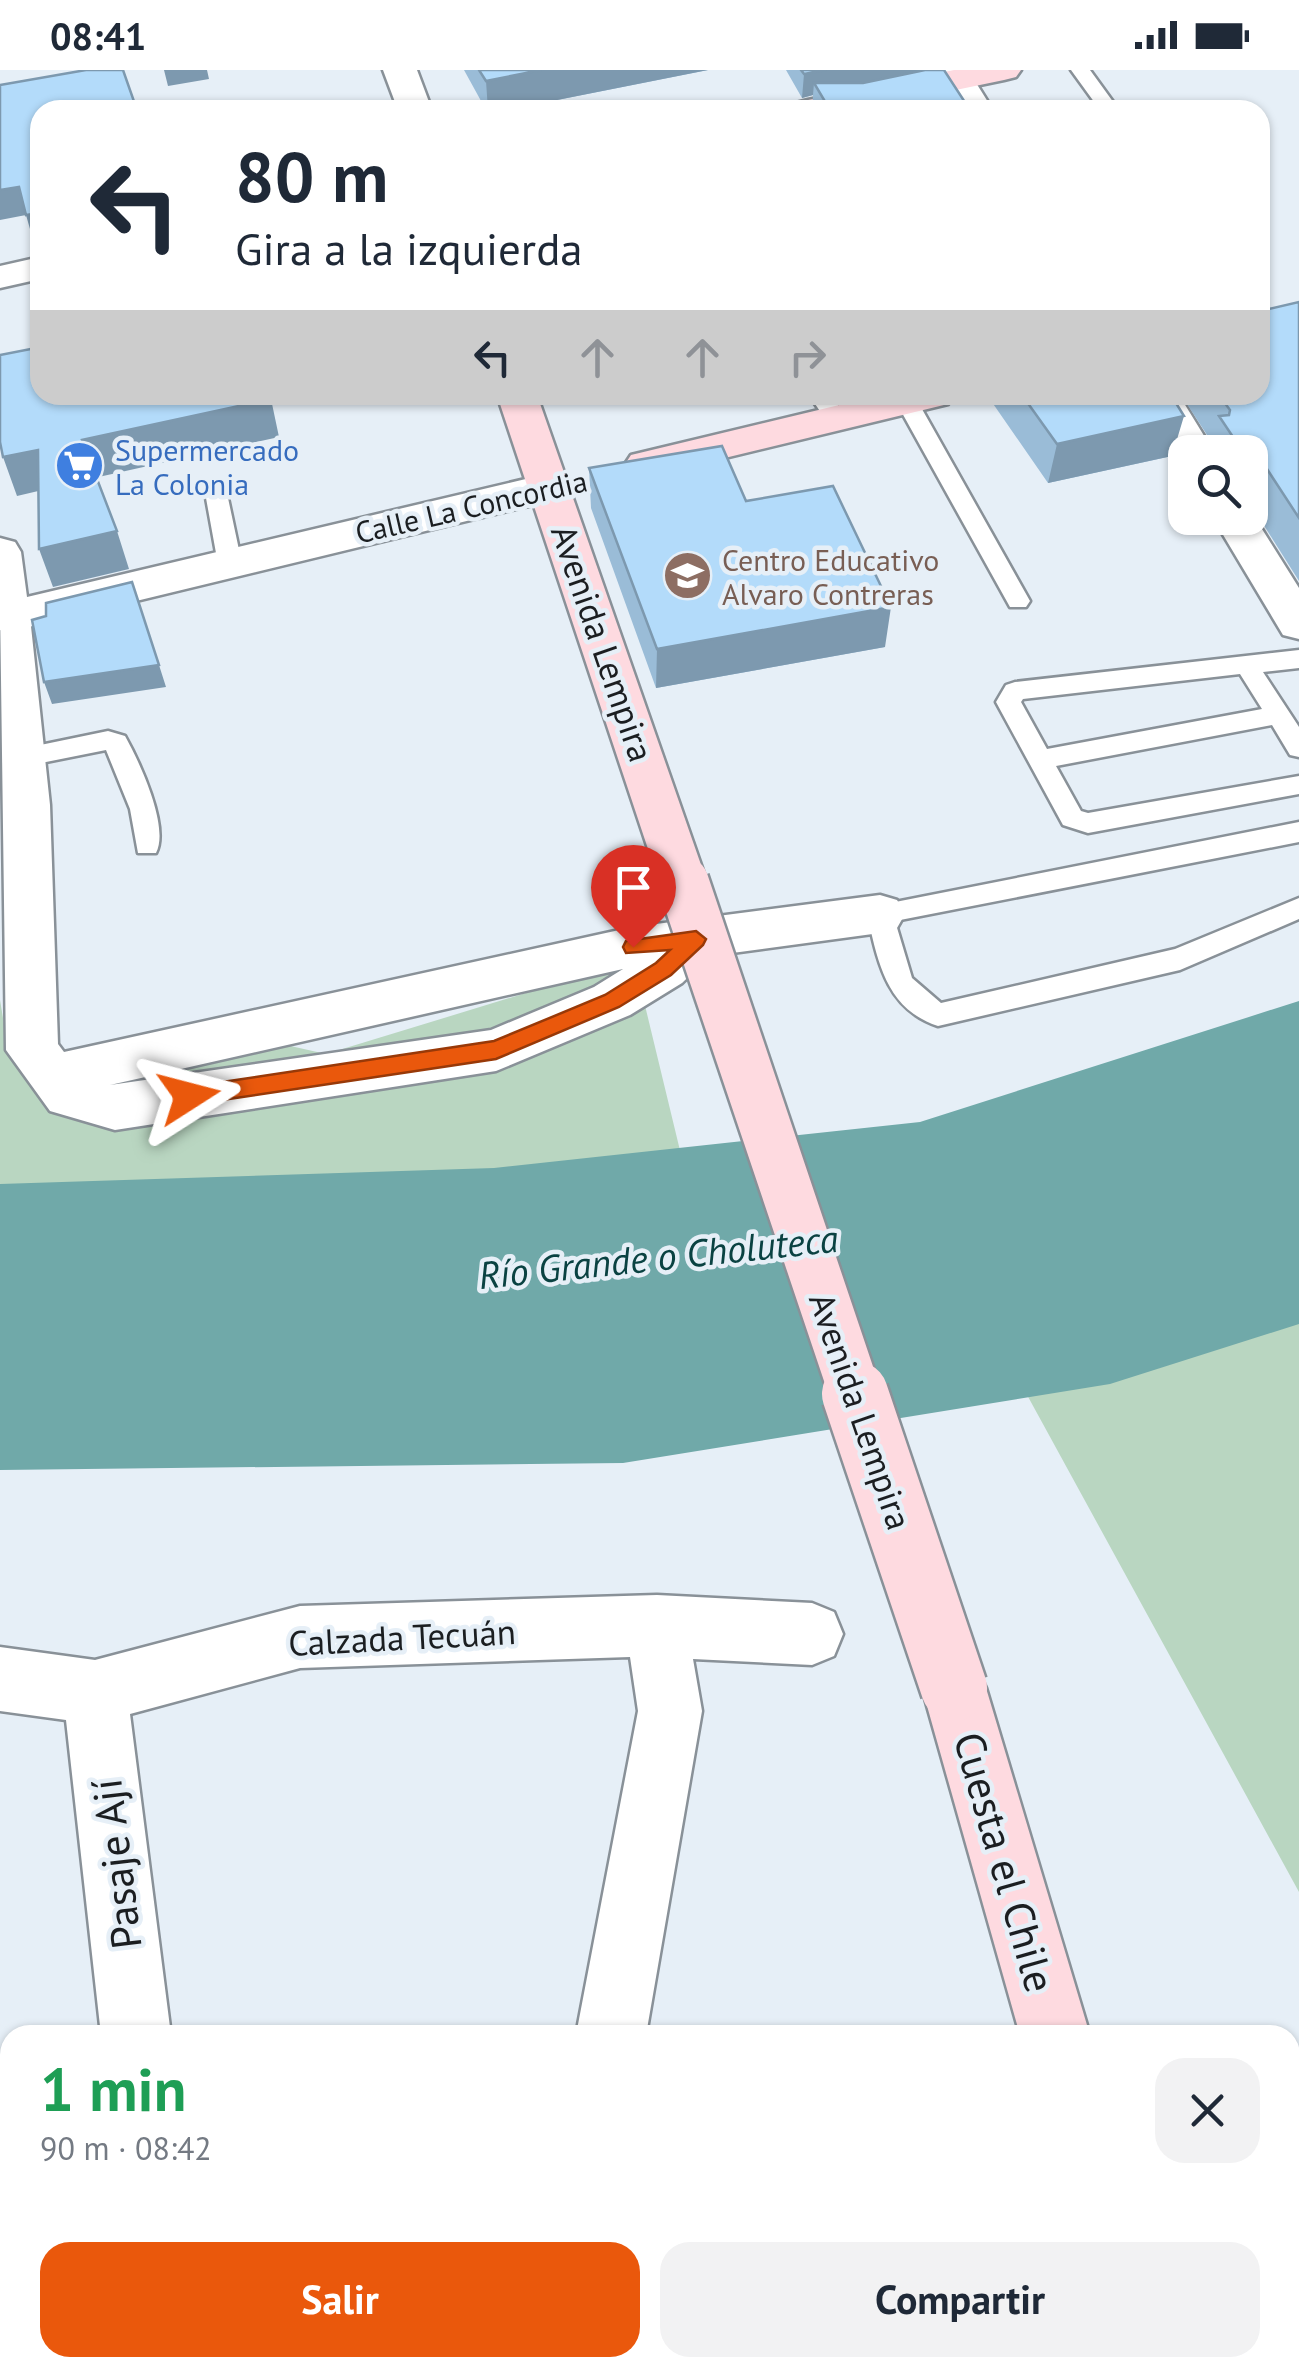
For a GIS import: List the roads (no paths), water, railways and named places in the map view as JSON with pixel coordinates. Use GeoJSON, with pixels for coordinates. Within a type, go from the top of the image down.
{"type":"FeatureCollection","features":[{"type":"Feature","properties":{"kind":"main road"},"geometry":{"type":"LineString","coordinates":[[850,100],[954,75],[1004,70]]}},
{"type":"Feature","properties":{"kind":"main road","name":"Avenida Lempira"},"geometry":{"type":"LineString","coordinates":[[524,405],[582,480],[683,882],[954,1688]]}},
{"type":"Feature","properties":{"kind":"main road","name":"Calle La Concordia"},"geometry":{"type":"LineString","coordinates":[[582,480],[828,407]]}},
{"type":"Feature","properties":{"kind":"main road","name":"Cuesta el Chile"},"geometry":{"type":"LineString","coordinates":[[954,1688],[1052,2025]]}},
{"type":"Feature","properties":{"kind":"street"},"geometry":{"type":"LineString","coordinates":[[400,70],[411,100]]}},
{"type":"Feature","properties":{"kind":"street"},"geometry":{"type":"LineString","coordinates":[[954,75],[970,100]]}},
{"type":"Feature","properties":{"kind":"street"},"geometry":{"type":"LineString","coordinates":[[0,276],[30,273]]}},
{"type":"Feature","properties":{"kind":"street"},"geometry":{"type":"LineString","coordinates":[[1164,405],[1183,435]]}},
{"type":"Feature","properties":{"kind":"street","name":"Calle La Concordia"},"geometry":{"type":"LineString","coordinates":[[8,616],[582,480]]}},
{"type":"Feature","properties":{"kind":"street"},"geometry":{"type":"LineString","coordinates":[[1244,535],[1299,624]]}},
{"type":"Feature","properties":{"kind":"street"},"geometry":{"type":"LineString","coordinates":[[0,552],[21,758],[13,807],[15,1031],[70,1096],[115,1108],[496,1050],[612,1001],[664,969],[696,939]]}},
{"type":"Feature","properties":{"kind":"street"},"geometry":{"type":"LineString","coordinates":[[53,1076],[633,947],[880,914]]}},
{"type":"Feature","properties":{"kind":"street"},"geometry":{"type":"LineString","coordinates":[[613,2025],[670,1711],[657,1626]]}},
{"type":"Feature","properties":{"kind":"street","name":"Calzada Tecuán"},"geometry":{"type":"LineString","coordinates":[[0,1679],[95,1692],[300,1636],[657,1626],[812,1634]]}},
{"type":"Feature","properties":{"kind":"street","name":"Pasaje Ají"},"geometry":{"type":"LineString","coordinates":[[95,1692],[135,2025]]}},
{"type":"Feature","properties":{"kind":"lane"},"geometry":{"type":"LineString","coordinates":[[1080,70],[1102,100]]}},
{"type":"Feature","properties":{"kind":"lane"},"geometry":{"type":"LineString","coordinates":[[920,405],[921,433],[1018,601]]}},
{"type":"Feature","properties":{"kind":"lane"},"geometry":{"type":"LineString","coordinates":[[218,498],[230,564]]}},
{"type":"Feature","properties":{"kind":"lane"},"geometry":{"type":"LineString","coordinates":[[1299,659],[1015,691],[1008,702],[1072,818],[1088,823],[1299,784]]}},
{"type":"Feature","properties":{"kind":"lane"},"geometry":{"type":"LineString","coordinates":[[1246,664],[1299,748]]}},
{"type":"Feature","properties":{"kind":"lane"},"geometry":{"type":"LineString","coordinates":[[1039,760],[1278,715]]}},
{"type":"Feature","properties":{"kind":"lane"},"geometry":{"type":"LineString","coordinates":[[21,758],[108,740],[116,743],[143,810],[146,846]]}},
{"type":"Feature","properties":{"kind":"lane"},"geometry":{"type":"LineString","coordinates":[[1299,832],[880,914],[898,981],[912,1004],[938,1015],[1180,958],[1299,908]]}},
{"type":"Feature","properties":{"kind":"water","name":"Río Grande o Choluteca"},"geometry":{"type":"Polygon","coordinates":[[[1299,1001],[1299,1324],[1110,1384],[623,1463],[0,1470],[0,1184],[494,1168],[920,1122],[1299,1001]]]}},
{"type":"Feature","properties":{"kind":"place","name":"Supermercado La Colonia"},"geometry":{"type":"Point","coordinates":[80,466]}},
{"type":"Feature","properties":{"kind":"place","name":"Centro Educativo Alvaro Contreras"},"geometry":{"type":"Point","coordinates":[687,576]}}]}
